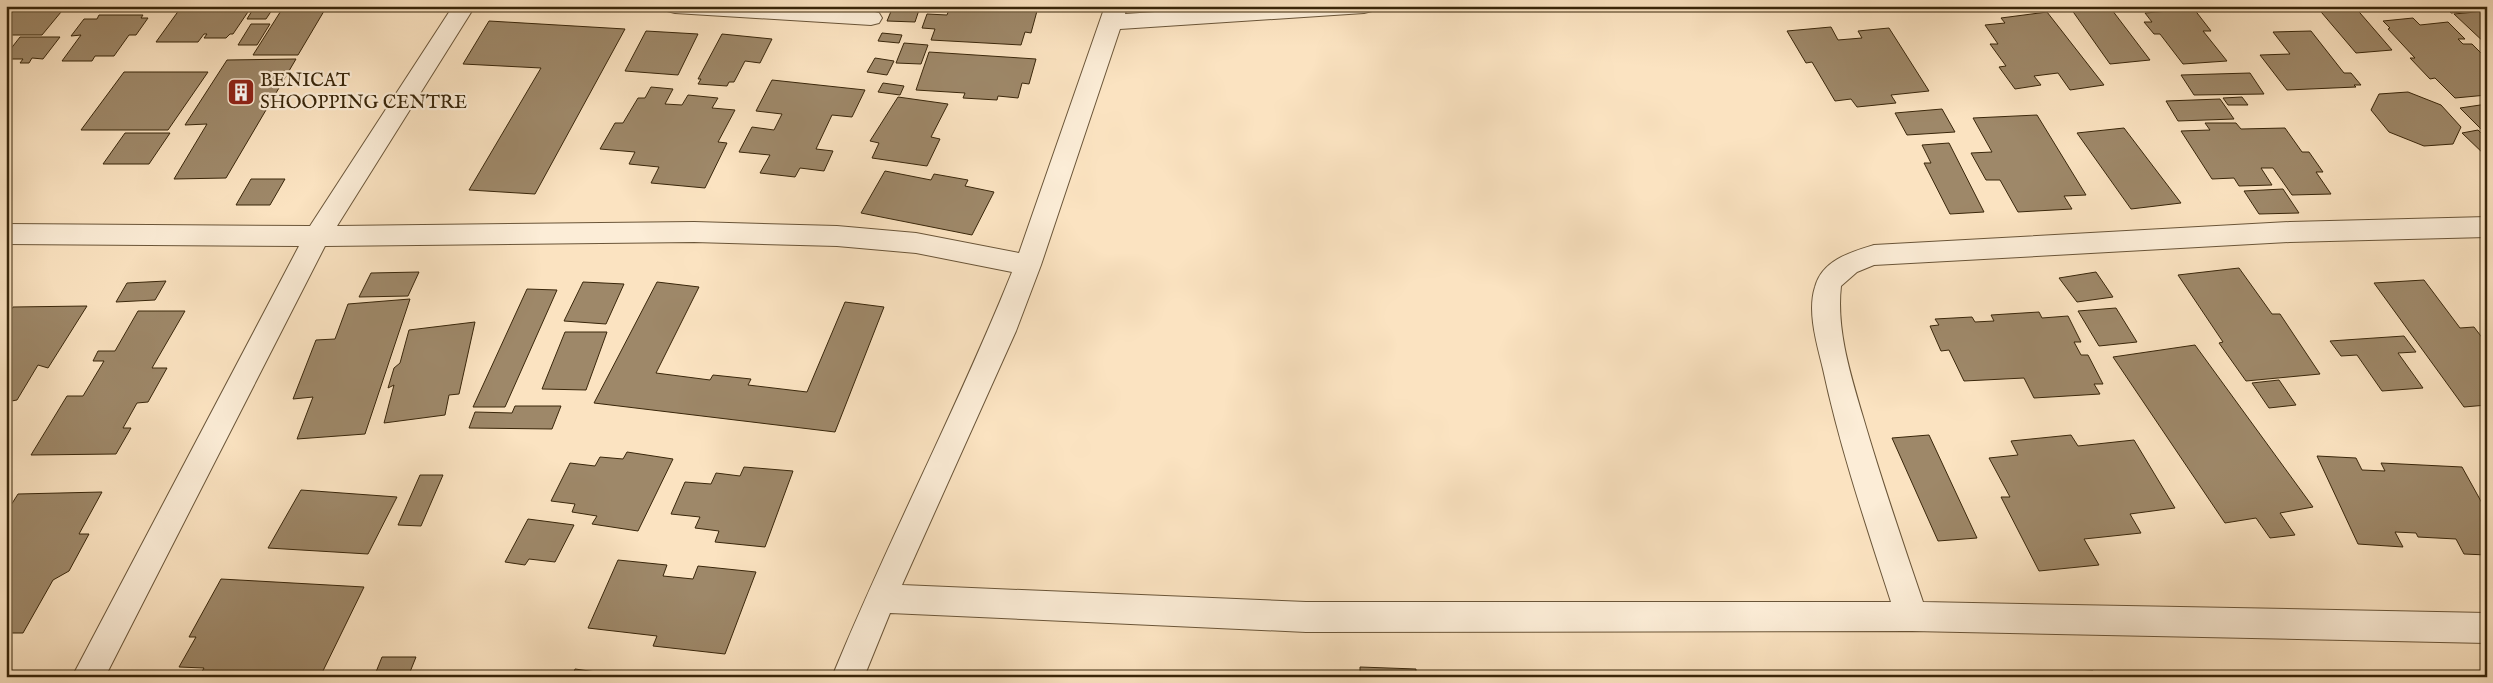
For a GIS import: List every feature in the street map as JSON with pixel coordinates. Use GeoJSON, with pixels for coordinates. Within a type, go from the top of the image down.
{"type":"FeatureCollection","features":[{"type":"Feature","properties":{"kind":"street"},"geometry":{"type":"LineString","coordinates":[[88,677],[317,236],[464,6]]}},
{"type":"Feature","properties":{"kind":"street"},"geometry":{"type":"LineString","coordinates":[[675,6],[871,18]]}},
{"type":"Feature","properties":{"kind":"street"},"geometry":{"type":"LineString","coordinates":[[848,677],[880,598],[1002,331],[1028,265],[1114,14],[1364,6]]}},
{"type":"Feature","properties":{"kind":"street"},"geometry":{"type":"LineString","coordinates":[[1912,616],[1846,406],[1828,331],[1824,305],[1828,287],[1838,272],[1852,261],[1874,255],[2280,233],[2487,227]]}},
{"type":"Feature","properties":{"kind":"street"},"geometry":{"type":"LineString","coordinates":[[6,234],[317,236],[694,232],[837,236],[916,243],[1028,265]]}},
{"type":"Feature","properties":{"kind":"street"},"geometry":{"type":"LineString","coordinates":[[880,598],[1306,617],[1912,616],[2487,628]]}},
{"type":"Feature","properties":{"kind":"building"},"geometry":{"type":"Polygon","coordinates":[[[7,6],[66,6],[42,35],[6,35],[7,6]]]}},
{"type":"Feature","properties":{"kind":"building"},"geometry":{"type":"Polygon","coordinates":[[[94,6],[156,6],[154,10],[91,10],[94,6]]]}},
{"type":"Feature","properties":{"kind":"building"},"geometry":{"type":"Polygon","coordinates":[[[182,6],[252,6],[233,34],[226,38],[204,38],[207,34],[204,34],[198,42],[156,42],[182,6]]]}},
{"type":"Feature","properties":{"kind":"building"},"geometry":{"type":"Polygon","coordinates":[[[255,6],[283,6],[281,10],[272,10],[266,19],[247,19],[255,6]]]}},
{"type":"Feature","properties":{"kind":"building"},"geometry":{"type":"Polygon","coordinates":[[[284,6],[327,6],[298,55],[253,55],[284,6]]]}},
{"type":"Feature","properties":{"kind":"building"},"geometry":{"type":"Polygon","coordinates":[[[2069,6],[2109,6],[2150,60],[2110,64],[2069,6]]]}},
{"type":"Feature","properties":{"kind":"building"},"geometry":{"type":"Polygon","coordinates":[[[2316,6],[2354,6],[2392,50],[2356,53],[2316,6]]]}},
{"type":"Feature","properties":{"kind":"building"},"geometry":{"type":"Polygon","coordinates":[[[2444,6],[2482,6],[2485,10],[2451,13],[2444,6]]]}},
{"type":"Feature","properties":{"kind":"building"},"geometry":{"type":"Polygon","coordinates":[[[950,7],[1037,11],[1031,33],[1025,32],[1021,45],[931,40],[935,29],[922,28],[927,14],[947,15],[950,7]]]}},
{"type":"Feature","properties":{"kind":"building"},"geometry":{"type":"Polygon","coordinates":[[[892,9],[919,10],[915,22],[887,21],[892,9]]]}},
{"type":"Feature","properties":{"kind":"building"},"geometry":{"type":"Polygon","coordinates":[[[2194,9],[2211,31],[2203,31],[2227,61],[2183,64],[2160,34],[2154,34],[2144,22],[2152,22],[2145,13],[2194,9]]]}},
{"type":"Feature","properties":{"kind":"building"},"geometry":{"type":"Polygon","coordinates":[[[2487,11],[2487,45],[2454,14],[2487,11]]]}},
{"type":"Feature","properties":{"kind":"building"},"geometry":{"type":"Polygon","coordinates":[[[2047,12],[2104,85],[2070,90],[2058,73],[2034,76],[2041,85],[2015,89],[1999,67],[2006,66],[1990,44],[1998,44],[1985,25],[2005,23],[2001,18],[2047,12]]]}},
{"type":"Feature","properties":{"kind":"building"},"geometry":{"type":"Polygon","coordinates":[[[99,15],[143,15],[141,18],[148,18],[136,35],[129,35],[114,56],[95,56],[92,61],[62,61],[81,35],[71,36],[84,19],[97,19],[99,15]]]}},
{"type":"Feature","properties":{"kind":"building"},"geometry":{"type":"Polygon","coordinates":[[[2413,18],[2420,25],[2448,22],[2465,39],[2458,39],[2463,44],[2472,44],[2487,59],[2487,95],[2455,98],[2435,78],[2430,79],[2410,58],[2415,58],[2383,21],[2413,18]]]}},
{"type":"Feature","properties":{"kind":"building"},"geometry":{"type":"Polygon","coordinates":[[[489,21],[625,29],[535,194],[469,190],[541,68],[463,64],[489,21]]]}},
{"type":"Feature","properties":{"kind":"building"},"geometry":{"type":"Polygon","coordinates":[[[251,24],[270,24],[257,45],[238,45],[251,24]]]}},
{"type":"Feature","properties":{"kind":"building"},"geometry":{"type":"Polygon","coordinates":[[[1831,27],[1838,40],[1862,38],[1858,31],[1889,28],[1929,91],[1891,95],[1896,103],[1857,107],[1851,99],[1835,101],[1812,62],[1806,63],[1787,31],[1831,27]]]}},
{"type":"Feature","properties":{"kind":"building"},"geometry":{"type":"Polygon","coordinates":[[[646,31],[698,34],[678,75],[625,71],[646,31]]]}},
{"type":"Feature","properties":{"kind":"building"},"geometry":{"type":"Polygon","coordinates":[[[2311,31],[2344,73],[2351,73],[2361,85],[2354,85],[2356,87],[2287,90],[2260,55],[2290,54],[2273,32],[2311,31]]]}},
{"type":"Feature","properties":{"kind":"building"},"geometry":{"type":"Polygon","coordinates":[[[882,33],[902,35],[899,43],[878,41],[882,33]]]}},
{"type":"Feature","properties":{"kind":"building"},"geometry":{"type":"Polygon","coordinates":[[[722,34],[772,39],[760,63],[745,61],[734,82],[729,82],[727,86],[698,84],[701,79],[698,79],[722,34]]]}},
{"type":"Feature","properties":{"kind":"building"},"geometry":{"type":"Polygon","coordinates":[[[20,37],[60,37],[43,59],[32,58],[29,63],[20,63],[23,59],[6,59],[6,55],[20,37]]]}},
{"type":"Feature","properties":{"kind":"building"},"geometry":{"type":"Polygon","coordinates":[[[904,43],[928,45],[921,64],[896,63],[904,43]]]}},
{"type":"Feature","properties":{"kind":"building"},"geometry":{"type":"Polygon","coordinates":[[[929,52],[1036,59],[1029,84],[1022,83],[1018,98],[998,96],[997,100],[963,98],[965,93],[916,90],[929,52]]]}},
{"type":"Feature","properties":{"kind":"building"},"geometry":{"type":"Polygon","coordinates":[[[875,58],[894,61],[887,75],[867,72],[875,58]]]}},
{"type":"Feature","properties":{"kind":"building","name":"BENICAT SHOOPPING CENTRE"},"geometry":{"type":"Polygon","coordinates":[[[296,59],[226,178],[174,179],[207,124],[185,125],[227,60],[296,59]]]}},
{"type":"Feature","properties":{"kind":"building"},"geometry":{"type":"Polygon","coordinates":[[[124,72],[208,72],[168,130],[81,130],[124,72]]]}},
{"type":"Feature","properties":{"kind":"building"},"geometry":{"type":"Polygon","coordinates":[[[2250,73],[2264,94],[2194,95],[2181,75],[2250,73]]]}},
{"type":"Feature","properties":{"kind":"building"},"geometry":{"type":"Polygon","coordinates":[[[772,80],[865,90],[852,117],[832,115],[816,149],[833,151],[824,171],[800,168],[795,177],[760,173],[770,155],[739,152],[752,127],[774,130],[782,114],[756,111],[772,80]]]}},
{"type":"Feature","properties":{"kind":"building"},"geometry":{"type":"Polygon","coordinates":[[[883,83],[904,86],[900,95],[878,92],[883,83]]]}},
{"type":"Feature","properties":{"kind":"building"},"geometry":{"type":"Polygon","coordinates":[[[651,87],[673,89],[665,104],[682,105],[688,95],[718,98],[712,108],[735,110],[718,142],[727,143],[705,188],[651,183],[659,167],[629,164],[635,152],[600,149],[615,123],[623,123],[638,98],[645,98],[651,87]]]}},
{"type":"Feature","properties":{"kind":"building"},"geometry":{"type":"Polygon","coordinates":[[[2408,92],[2441,105],[2461,127],[2453,144],[2424,146],[2389,132],[2371,110],[2379,94],[2408,92]]]}},
{"type":"Feature","properties":{"kind":"building"},"geometry":{"type":"Polygon","coordinates":[[[898,97],[948,104],[931,137],[940,139],[927,166],[872,158],[879,143],[870,141],[898,97]]]}},
{"type":"Feature","properties":{"kind":"building"},"geometry":{"type":"Polygon","coordinates":[[[2242,97],[2248,105],[2228,105],[2223,98],[2242,97]]]}},
{"type":"Feature","properties":{"kind":"building"},"geometry":{"type":"Polygon","coordinates":[[[2220,99],[2234,119],[2178,121],[2166,101],[2220,99]]]}},
{"type":"Feature","properties":{"kind":"building"},"geometry":{"type":"Polygon","coordinates":[[[2487,104],[2487,135],[2460,108],[2487,104]]]}},
{"type":"Feature","properties":{"kind":"building"},"geometry":{"type":"Polygon","coordinates":[[[1942,109],[1955,132],[1907,135],[1895,113],[1942,109]]]}},
{"type":"Feature","properties":{"kind":"building"},"geometry":{"type":"Polygon","coordinates":[[[2037,115],[2086,195],[2064,196],[2072,209],[2018,212],[2000,180],[1986,180],[1971,153],[1992,152],[1973,118],[2037,115]]]}},
{"type":"Feature","properties":{"kind":"building"},"geometry":{"type":"Polygon","coordinates":[[[2205,123],[2236,123],[2241,129],[2285,128],[2302,152],[2309,152],[2323,172],[2316,172],[2331,194],[2292,195],[2273,168],[2261,168],[2272,185],[2239,186],[2234,178],[2212,179],[2181,131],[2210,130],[2205,123]]]}},
{"type":"Feature","properties":{"kind":"building"},"geometry":{"type":"Polygon","coordinates":[[[2124,128],[2181,203],[2131,209],[2077,133],[2124,128]]]}},
{"type":"Feature","properties":{"kind":"building"},"geometry":{"type":"Polygon","coordinates":[[[2478,130],[2487,139],[2487,157],[2462,133],[2478,130]]]}},
{"type":"Feature","properties":{"kind":"building"},"geometry":{"type":"Polygon","coordinates":[[[125,133],[170,133],[149,164],[103,164],[125,133]]]}},
{"type":"Feature","properties":{"kind":"building"},"geometry":{"type":"Polygon","coordinates":[[[1949,143],[1984,212],[1950,214],[1924,163],[1931,163],[1922,145],[1949,143]]]}},
{"type":"Feature","properties":{"kind":"building"},"geometry":{"type":"Polygon","coordinates":[[[885,171],[931,180],[934,174],[968,180],[965,186],[994,192],[972,235],[861,213],[885,171]]]}},
{"type":"Feature","properties":{"kind":"building"},"geometry":{"type":"Polygon","coordinates":[[[251,179],[285,179],[270,205],[236,205],[251,179]]]}},
{"type":"Feature","properties":{"kind":"building"},"geometry":{"type":"Polygon","coordinates":[[[2283,189],[2299,213],[2259,214],[2244,191],[2283,189]]]}},
{"type":"Feature","properties":{"kind":"building"},"geometry":{"type":"Polygon","coordinates":[[[2239,268],[2272,314],[2280,314],[2320,374],[2246,381],[2219,343],[2223,342],[2178,275],[2239,268]]]}},
{"type":"Feature","properties":{"kind":"building"},"geometry":{"type":"Polygon","coordinates":[[[419,272],[408,296],[359,297],[371,273],[419,272]]]}},
{"type":"Feature","properties":{"kind":"building"},"geometry":{"type":"Polygon","coordinates":[[[2096,272],[2113,297],[2077,302],[2059,278],[2096,272]]]}},
{"type":"Feature","properties":{"kind":"building"},"geometry":{"type":"Polygon","coordinates":[[[2424,280],[2460,328],[2474,327],[2487,344],[2487,405],[2464,407],[2374,283],[2424,280]]]}},
{"type":"Feature","properties":{"kind":"building"},"geometry":{"type":"Polygon","coordinates":[[[166,281],[155,300],[116,302],[127,283],[166,281]]]}},
{"type":"Feature","properties":{"kind":"building"},"geometry":{"type":"Polygon","coordinates":[[[583,282],[624,284],[606,324],[564,321],[583,282]]]}},
{"type":"Feature","properties":{"kind":"building"},"geometry":{"type":"Polygon","coordinates":[[[657,282],[699,287],[656,373],[710,380],[713,375],[751,379],[748,385],[807,392],[845,302],[884,307],[835,432],[594,403],[657,282]]]}},
{"type":"Feature","properties":{"kind":"building"},"geometry":{"type":"Polygon","coordinates":[[[527,289],[557,290],[505,407],[473,407],[527,289]]]}},
{"type":"Feature","properties":{"kind":"building"},"geometry":{"type":"Polygon","coordinates":[[[410,299],[365,434],[297,439],[313,397],[293,399],[316,340],[335,339],[348,304],[410,299]]]}},
{"type":"Feature","properties":{"kind":"building"},"geometry":{"type":"Polygon","coordinates":[[[87,306],[48,368],[38,365],[17,400],[6,402],[6,312],[10,312],[13,307],[87,306]]]}},
{"type":"Feature","properties":{"kind":"building"},"geometry":{"type":"Polygon","coordinates":[[[2116,308],[2137,342],[2099,346],[2078,311],[2116,308]]]}},
{"type":"Feature","properties":{"kind":"building"},"geometry":{"type":"Polygon","coordinates":[[[138,311],[185,311],[152,368],[167,368],[148,402],[137,403],[123,428],[131,428],[116,454],[31,455],[67,396],[83,396],[104,361],[93,361],[98,351],[115,351],[138,311]]]}},
{"type":"Feature","properties":{"kind":"building"},"geometry":{"type":"Polygon","coordinates":[[[2039,312],[2042,318],[2068,316],[2081,342],[2074,342],[2081,355],[2088,355],[2103,384],[2094,384],[2100,394],[2034,398],[2024,378],[1964,381],[1949,350],[1941,351],[1930,326],[1939,325],[1935,319],[1972,317],[1975,322],[1994,321],[1991,315],[2039,312]]]}},
{"type":"Feature","properties":{"kind":"building"},"geometry":{"type":"Polygon","coordinates":[[[475,322],[459,394],[449,395],[445,415],[384,423],[394,385],[388,388],[394,368],[400,363],[409,330],[475,322]]]}},
{"type":"Feature","properties":{"kind":"building"},"geometry":{"type":"Polygon","coordinates":[[[565,332],[607,332],[586,390],[542,389],[565,332]]]}},
{"type":"Feature","properties":{"kind":"building"},"geometry":{"type":"Polygon","coordinates":[[[2404,336],[2416,352],[2398,353],[2423,388],[2382,391],[2357,355],[2341,356],[2330,341],[2404,336]]]}},
{"type":"Feature","properties":{"kind":"building"},"geometry":{"type":"Polygon","coordinates":[[[2195,345],[2313,507],[2280,513],[2295,535],[2270,538],[2256,518],[2225,523],[2113,357],[2195,345]]]}},
{"type":"Feature","properties":{"kind":"building"},"geometry":{"type":"Polygon","coordinates":[[[2279,380],[2296,405],[2269,408],[2252,383],[2279,380]]]}},
{"type":"Feature","properties":{"kind":"building"},"geometry":{"type":"Polygon","coordinates":[[[515,406],[561,406],[552,429],[469,428],[475,412],[512,413],[515,406]]]}},
{"type":"Feature","properties":{"kind":"building"},"geometry":{"type":"Polygon","coordinates":[[[1929,435],[1977,538],[1938,541],[1892,438],[1929,435]]]}},
{"type":"Feature","properties":{"kind":"building"},"geometry":{"type":"Polygon","coordinates":[[[2071,435],[2078,446],[2134,440],[2175,508],[2130,514],[2141,533],[2084,539],[2099,565],[2039,571],[2001,497],[2010,497],[1989,458],[2018,455],[2011,441],[2071,435]]]}},
{"type":"Feature","properties":{"kind":"building"},"geometry":{"type":"Polygon","coordinates":[[[627,452],[673,459],[638,531],[592,524],[597,516],[572,512],[575,504],[551,501],[570,463],[595,466],[600,457],[623,459],[627,452]]]}},
{"type":"Feature","properties":{"kind":"building"},"geometry":{"type":"Polygon","coordinates":[[[2317,456],[2356,458],[2362,470],[2385,471],[2381,463],[2462,467],[2487,512],[2487,555],[2464,554],[2456,539],[2418,537],[2416,533],[2395,532],[2403,547],[2358,544],[2317,456]]]}},
{"type":"Feature","properties":{"kind":"building"},"geometry":{"type":"Polygon","coordinates":[[[744,467],[793,471],[765,547],[715,542],[719,531],[695,528],[700,517],[671,514],[685,482],[711,484],[716,473],[740,476],[744,467]]]}},
{"type":"Feature","properties":{"kind":"building"},"geometry":{"type":"Polygon","coordinates":[[[420,475],[443,475],[421,526],[398,525],[420,475]]]}},
{"type":"Feature","properties":{"kind":"building"},"geometry":{"type":"Polygon","coordinates":[[[301,490],[397,497],[368,554],[268,548],[301,490]]]}},
{"type":"Feature","properties":{"kind":"building"},"geometry":{"type":"Polygon","coordinates":[[[102,492],[79,534],[89,534],[69,571],[53,580],[23,633],[6,633],[6,513],[18,494],[102,492]]]}},
{"type":"Feature","properties":{"kind":"building"},"geometry":{"type":"Polygon","coordinates":[[[528,519],[574,525],[555,562],[529,559],[525,565],[505,562],[528,519]]]}},
{"type":"Feature","properties":{"kind":"building"},"geometry":{"type":"Polygon","coordinates":[[[618,560],[667,565],[663,576],[693,579],[698,566],[756,572],[725,654],[653,646],[657,636],[588,628],[618,560]]]}},
{"type":"Feature","properties":{"kind":"building"},"geometry":{"type":"Polygon","coordinates":[[[221,579],[364,587],[320,677],[199,677],[204,668],[179,667],[196,637],[189,637],[221,579]]]}},
{"type":"Feature","properties":{"kind":"building"},"geometry":{"type":"Polygon","coordinates":[[[382,657],[416,657],[408,677],[374,677],[382,657]]]}},
{"type":"Feature","properties":{"kind":"building"},"geometry":{"type":"Polygon","coordinates":[[[1360,667],[1416,669],[1416,677],[1360,677],[1360,667]]]}},
{"type":"Feature","properties":{"kind":"building"},"geometry":{"type":"Polygon","coordinates":[[[575,669],[632,677],[572,677],[575,669]]]}},
{"type":"Feature","properties":{"kind":"building"},"geometry":{"type":"Polygon","coordinates":[[[2093,671],[2095,677],[2040,677],[2039,674],[2093,671]]]}},
{"type":"Feature","properties":{"kind":"place","name":"BENICAT SHOOPPING CENTRE"},"geometry":{"type":"Point","coordinates":[241,92]}}]}
